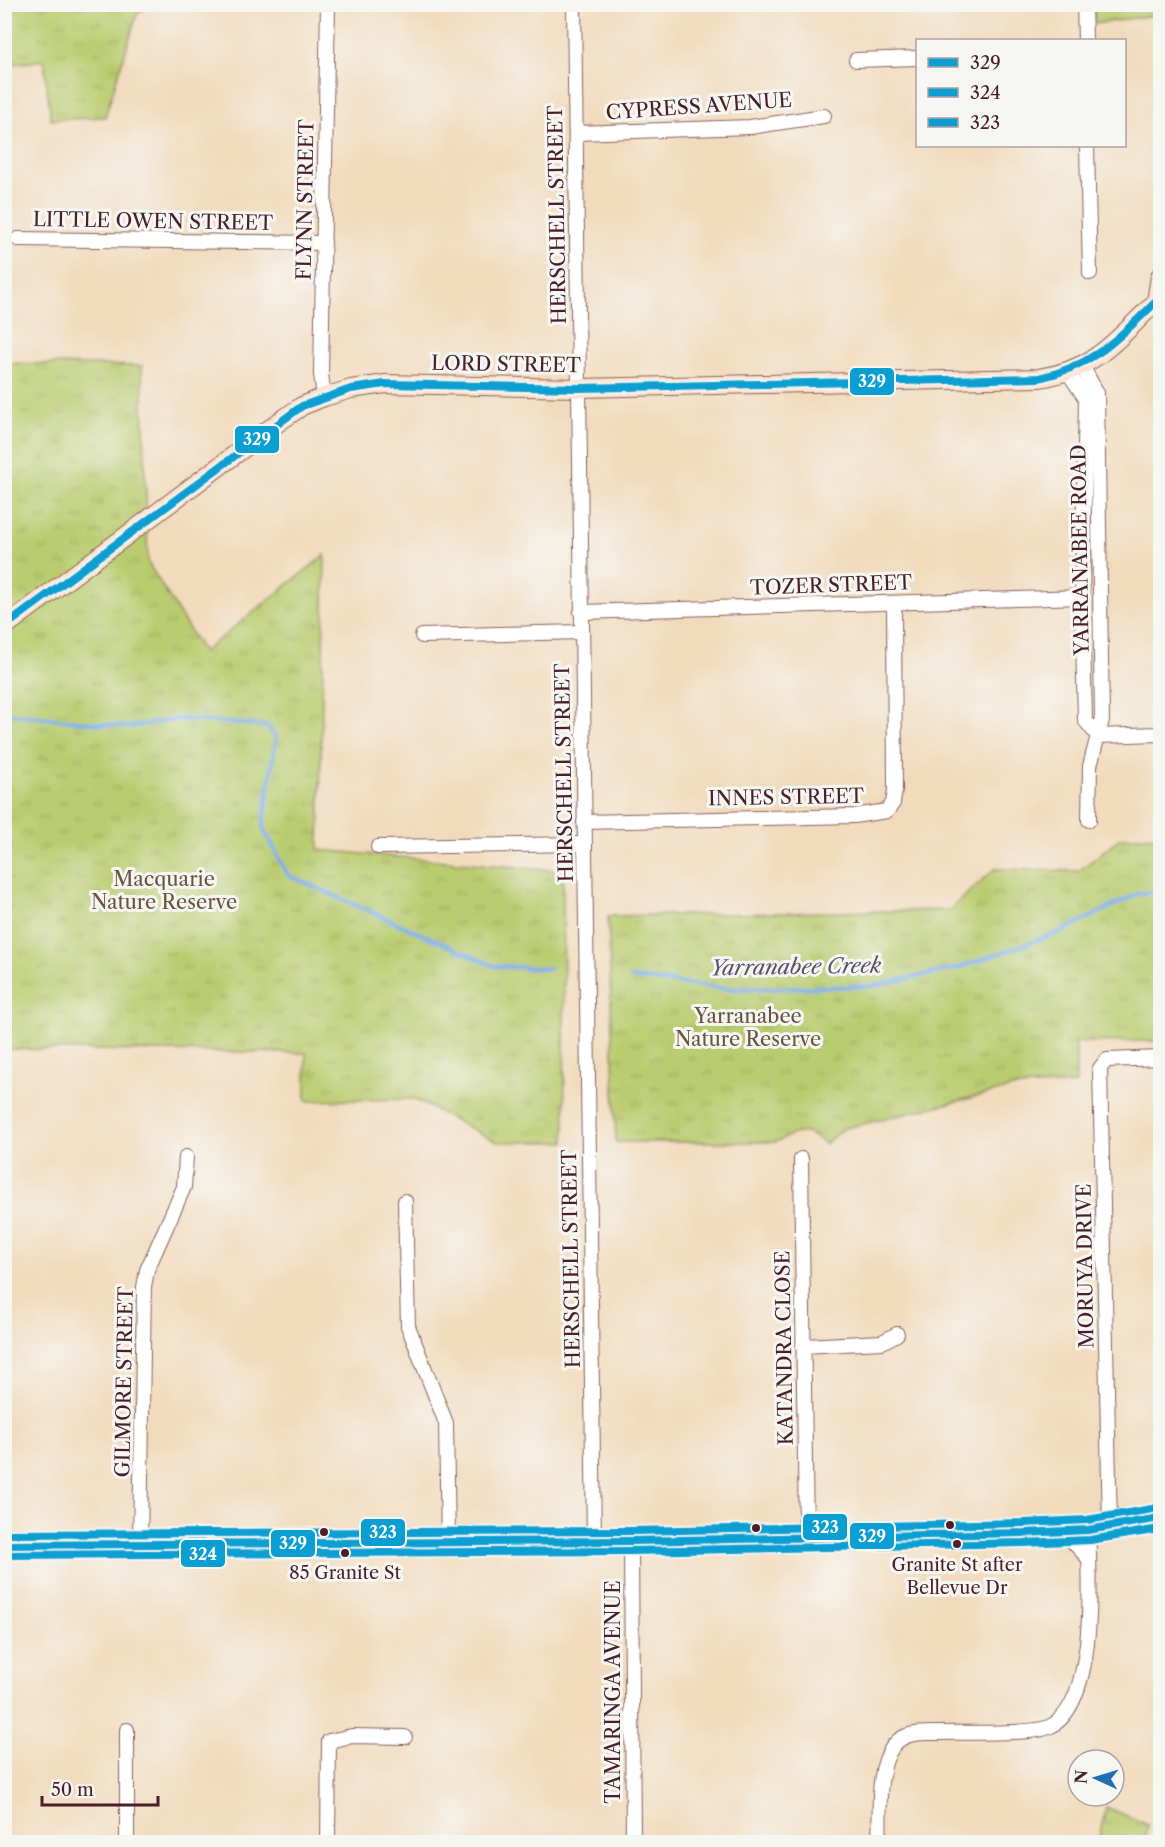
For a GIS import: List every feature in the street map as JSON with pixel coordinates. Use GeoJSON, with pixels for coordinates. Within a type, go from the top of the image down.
{"type":"FeatureCollection","features":[{"type":"Feature","properties":{"kind":"main road"},"geometry":{"type":"LineString","coordinates":[[1075,369],[1112,347],[1158,300],[1161,276]]}},
{"type":"Feature","properties":{"kind":"main road","name":"LORD STREET"},"geometry":{"type":"LineString","coordinates":[[4,627],[302,406],[351,388],[385,384],[580,388],[1012,379],[1045,377],[1075,369]]}},
{"type":"Feature","properties":{"kind":"main road"},"geometry":{"type":"LineString","coordinates":[[4,1545],[631,1540],[1063,1531],[1088,1530],[1161,1518]]}},
{"type":"Feature","properties":{"kind":"street","name":"FLYNN STREET"},"geometry":{"type":"LineString","coordinates":[[324,397],[321,375],[328,4]]}},
{"type":"Feature","properties":{"kind":"street","name":"HERSCHELL STREET"},"geometry":{"type":"LineString","coordinates":[[574,4],[594,1540]]}},
{"type":"Feature","properties":{"kind":"street"},"geometry":{"type":"LineString","coordinates":[[1084,4],[1085,39]]}},
{"type":"Feature","properties":{"kind":"street"},"geometry":{"type":"LineString","coordinates":[[856,60],[916,58]]}},
{"type":"Feature","properties":{"kind":"street","name":"CYPRESS AVENUE"},"geometry":{"type":"LineString","coordinates":[[576,133],[750,126],[824,116]]}},
{"type":"Feature","properties":{"kind":"street"},"geometry":{"type":"LineString","coordinates":[[1087,147],[1090,273]]}},
{"type":"Feature","properties":{"kind":"street","name":"LITTLE OWEN STREET"},"geometry":{"type":"LineString","coordinates":[[18,239],[324,243]]}},
{"type":"Feature","properties":{"kind":"street","name":"YARRANABEE ROAD"},"geometry":{"type":"LineString","coordinates":[[1075,369],[1086,399],[1082,597],[1085,720],[1098,736]]}},
{"type":"Feature","properties":{"kind":"street","name":"YARRANABEE ROAD"},"geometry":{"type":"LineString","coordinates":[[1075,369],[1097,393],[1102,720],[1090,766],[1089,820]]}},
{"type":"Feature","properties":{"kind":"street","name":"TOZER STREET"},"geometry":{"type":"LineString","coordinates":[[581,612],[1082,597]]}},
{"type":"Feature","properties":{"kind":"street","name":"INNES STREET"},"geometry":{"type":"LineString","coordinates":[[584,822],[854,816],[887,811],[893,803],[895,790],[894,603]]}},
{"type":"Feature","properties":{"kind":"street"},"geometry":{"type":"LineString","coordinates":[[422,636],[582,632]]}},
{"type":"Feature","properties":{"kind":"street"},"geometry":{"type":"LineString","coordinates":[[1098,736],[1161,734]]}},
{"type":"Feature","properties":{"kind":"street"},"geometry":{"type":"LineString","coordinates":[[378,847],[584,844]]}},
{"type":"Feature","properties":{"kind":"street","name":"MORUYA DRIVE"},"geometry":{"type":"LineString","coordinates":[[1110,1527],[1100,1068],[1107,1060],[1161,1058]]}},
{"type":"Feature","properties":{"kind":"street","name":"GILMORE STREET"},"geometry":{"type":"LineString","coordinates":[[140,1544],[144,1287],[147,1270],[184,1187],[186,1157]]}},
{"type":"Feature","properties":{"kind":"street","name":"KATANDRA CLOSE"},"geometry":{"type":"LineString","coordinates":[[801,1159],[806,1536]]}},
{"type":"Feature","properties":{"kind":"street"},"geometry":{"type":"LineString","coordinates":[[405,1201],[408,1326],[446,1423],[448,1541]]}},
{"type":"Feature","properties":{"kind":"street"},"geometry":{"type":"LineString","coordinates":[[803,1346],[882,1342],[897,1334]]}},
{"type":"Feature","properties":{"kind":"street"},"geometry":{"type":"LineString","coordinates":[[879,1842],[883,1769],[894,1744],[913,1733],[1036,1730],[1061,1720],[1074,1697],[1088,1641],[1088,1530]]}},
{"type":"Feature","properties":{"kind":"street"},"geometry":{"type":"LineString","coordinates":[[1063,1531],[1089,1559]]}},
{"type":"Feature","properties":{"kind":"street","name":"TAMARINGA AVENUE"},"geometry":{"type":"LineString","coordinates":[[631,1540],[633,1842]]}},
{"type":"Feature","properties":{"kind":"street"},"geometry":{"type":"LineString","coordinates":[[127,1842],[128,1730]]}},
{"type":"Feature","properties":{"kind":"street"},"geometry":{"type":"LineString","coordinates":[[328,1842],[329,1741],[352,1736],[405,1737]]}},
{"type":"Feature","properties":{"kind":"green space"},"geometry":{"type":"Polygon","coordinates":[[[4,5],[149,5],[137,14],[105,117],[51,120],[44,60],[5,65],[4,5]]]}},
{"type":"Feature","properties":{"kind":"green space"},"geometry":{"type":"Polygon","coordinates":[[[1094,5],[1160,5],[1160,14],[1095,24],[1094,5]]]}},
{"type":"Feature","properties":{"kind":"green space","name":"Macquarie Nature Reserve"},"geometry":{"type":"Polygon","coordinates":[[[5,363],[142,366],[148,563],[203,652],[325,555],[319,850],[563,871],[565,1142],[497,1142],[414,1099],[306,1101],[306,1053],[5,1049],[5,363]]]}},
{"type":"Feature","properties":{"kind":"green space","name":"Yarranabee Nature Reserve"},"geometry":{"type":"Polygon","coordinates":[[[1160,836],[1160,1041],[1076,1042],[1076,1084],[1016,1087],[842,1129],[825,1144],[801,1132],[776,1142],[616,1142],[608,916],[949,910],[995,869],[1079,871],[1120,838],[1160,836]]]}},
{"type":"Feature","properties":{"kind":"green space"},"geometry":{"type":"Polygon","coordinates":[[[1106,1808],[1148,1825],[1144,1842],[1098,1842],[1106,1808]]]}},
{"type":"Feature","properties":{"kind":"waterway"},"geometry":{"type":"LineString","coordinates":[[4,713],[128,727],[179,719],[268,726],[276,738],[263,828],[288,875],[494,966],[550,969]]}},
{"type":"Feature","properties":{"kind":"waterway","name":"Yarranabee Creek"},"geometry":{"type":"LineString","coordinates":[[631,978],[731,989],[872,986],[958,968],[1060,932],[1137,894],[1160,891]]}},
{"type":"Feature","properties":{"kind":"transit line","name":"329"},"geometry":{"type":"LineString","coordinates":[[4,627],[302,406],[351,389],[385,384],[580,388],[1039,378],[1076,366],[1105,348],[1160,298]]}},
{"type":"Feature","properties":{"kind":"transit line","name":"323"},"geometry":{"type":"LineString","coordinates":[[4,1534],[631,1531],[1024,1523],[1087,1520],[1158,1508]]}},
{"type":"Feature","properties":{"kind":"transit line","name":"329"},"geometry":{"type":"LineString","coordinates":[[4,1545],[631,1541],[1024,1533],[1088,1530],[1160,1518]]}},
{"type":"Feature","properties":{"kind":"transit line","name":"324"},"geometry":{"type":"LineString","coordinates":[[4,1555],[631,1551],[1024,1543],[1090,1540],[1160,1529]]}},
{"type":"Feature","properties":{"kind":"place","name":"Granite St after Bellevue Dr"},"geometry":{"type":"Point","coordinates":[957,1544]}},
{"type":"Feature","properties":{"kind":"place","name":"85 Granite St"},"geometry":{"type":"Point","coordinates":[345,1553]}}]}
